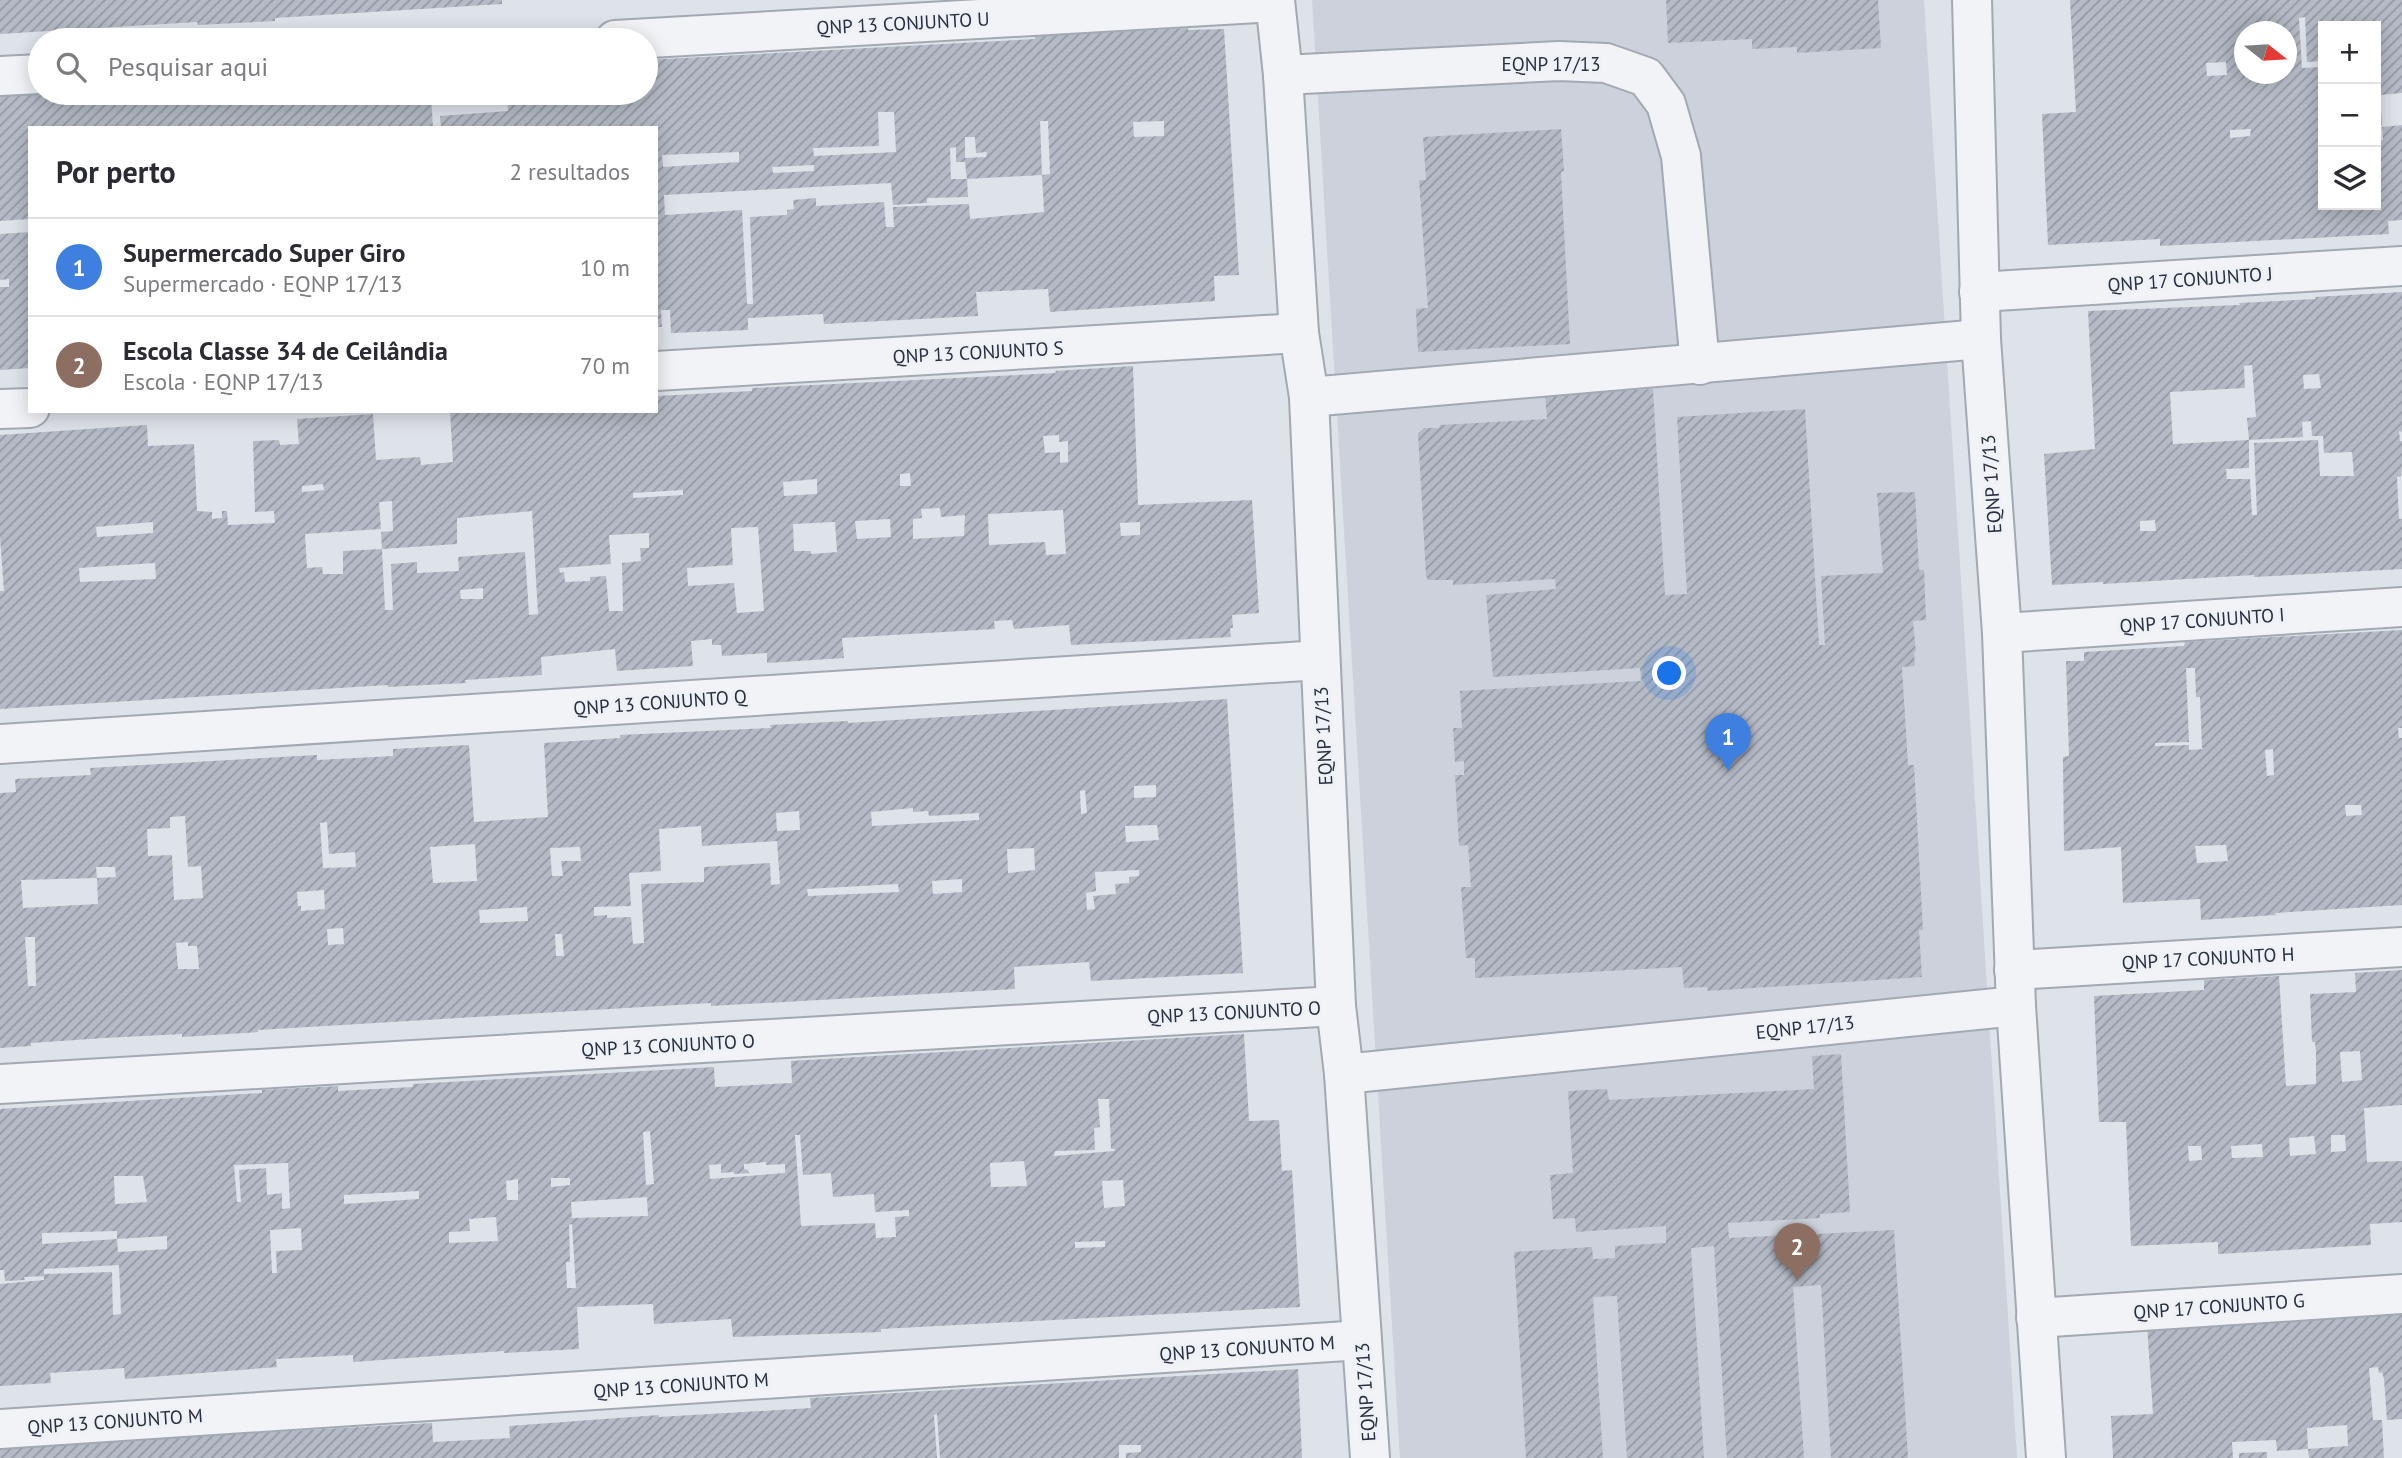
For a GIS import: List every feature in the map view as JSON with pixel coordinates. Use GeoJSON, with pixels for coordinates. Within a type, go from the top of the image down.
{"type":"FeatureCollection","features":[{"type":"Feature","properties":{"kind":"street","name":"EQNP 17/13"},"geometry":{"type":"LineString","coordinates":[[1972,0],[1981,339],[2002,633],[2015,988],[2046,1458]]}},
{"type":"Feature","properties":{"kind":"street","name":"EQNP 17/13"},"geometry":{"type":"LineString","coordinates":[[1275,1],[1283,75],[1299,333],[1309,397],[1336,1006],[1370,1458]]}},
{"type":"Feature","properties":{"kind":"street","name":"QNP 13 CONJUNTO U"},"geometry":{"type":"LineString","coordinates":[[658,37],[1275,1]]}},
{"type":"Feature","properties":{"kind":"street","name":"EQNP 17/13"},"geometry":{"type":"LineString","coordinates":[[1283,75],[1559,61],[1606,63],[1646,77],[1666,104],[1681,156],[1700,365]]}},
{"type":"Feature","properties":{"kind":"street"},"geometry":{"type":"LineString","coordinates":[[0,76],[28,75]]}},
{"type":"Feature","properties":{"kind":"street","name":"QNP 17 CONJUNTO J"},"geometry":{"type":"LineString","coordinates":[[1979,292],[2402,266]]}},
{"type":"Feature","properties":{"kind":"street","name":"QNP 13 CONJUNTO S"},"geometry":{"type":"LineString","coordinates":[[658,371],[1299,333]]}},
{"type":"Feature","properties":{"kind":"street"},"geometry":{"type":"LineString","coordinates":[[1309,397],[1981,339]]}},
{"type":"Feature","properties":{"kind":"street"},"geometry":{"type":"LineString","coordinates":[[0,410],[28,408]]}},
{"type":"Feature","properties":{"kind":"street","name":"QNP 17 CONJUNTO I"},"geometry":{"type":"LineString","coordinates":[[2002,633],[2402,607]]}},
{"type":"Feature","properties":{"kind":"street","name":"QNP 13 CONJUNTO Q"},"geometry":{"type":"LineString","coordinates":[[0,744],[1320,660]]}},
{"type":"Feature","properties":{"kind":"street","name":"QNP 17 CONJUNTO H"},"geometry":{"type":"LineString","coordinates":[[2015,988],[2402,947]]}},
{"type":"Feature","properties":{"kind":"street","name":"EQNP 17/13"},"geometry":{"type":"LineString","coordinates":[[1343,1074],[2015,988]]}},
{"type":"Feature","properties":{"kind":"street","name":"QNP 13 CONJUNTO O"},"geometry":{"type":"LineString","coordinates":[[0,1084],[1336,1006]]}},
{"type":"Feature","properties":{"kind":"street","name":"QNP 17 CONJUNTO G"},"geometry":{"type":"LineString","coordinates":[[2036,1318],[2402,1294]]}},
{"type":"Feature","properties":{"kind":"street","name":"QNP 13 CONJUNTO M"},"geometry":{"type":"LineString","coordinates":[[0,1429],[1362,1340]]}},
{"type":"Feature","properties":{"kind":"shaded area"},"geometry":{"type":"Polygon","coordinates":[[[1312,0],[1924,0],[2017,1458],[1400,1458],[1312,0]]]}},
{"type":"Feature","properties":{"kind":"building"},"geometry":{"type":"Polygon","coordinates":[[[0,0],[502,0],[502,4],[275,18],[275,21],[28,28],[28,32],[0,34],[0,0]]]}},
{"type":"Feature","properties":{"kind":"building"},"geometry":{"type":"Polygon","coordinates":[[[1666,0],[1878,0],[1881,48],[1797,53],[1797,47],[1752,49],[1752,39],[1668,43],[1666,0]]]}},
{"type":"Feature","properties":{"kind":"building"},"geometry":{"type":"Polygon","coordinates":[[[2070,0],[2402,0],[2402,93],[2381,95],[2381,21],[2318,21],[2318,61],[2307,62],[2305,17],[2299,18],[2302,68],[2318,67],[2318,210],[2381,210],[2382,127],[2402,125],[2402,220],[2388,221],[2389,234],[2160,246],[2160,239],[2048,245],[2042,114],[2076,112],[2070,0]],[[2226,62],[2206,63],[2207,76],[2227,75],[2226,62]],[[2251,129],[2230,130],[2230,138],[2250,136],[2251,129]]]}},
{"type":"Feature","properties":{"kind":"building"},"geometry":{"type":"Polygon","coordinates":[[[1188,28],[1224,29],[1239,275],[1214,276],[1215,301],[1050,312],[1048,289],[976,292],[978,316],[824,324],[823,314],[748,318],[748,330],[671,333],[670,310],[661,310],[662,327],[658,327],[658,126],[441,126],[440,116],[508,111],[508,105],[658,105],[658,59],[1035,39],[1035,36],[1188,28]],[[878,112],[879,146],[813,148],[814,156],[896,152],[894,112],[878,112]],[[1040,121],[1042,175],[1050,174],[1048,121],[1040,121]],[[1164,121],[1133,122],[1134,137],[1164,136],[1164,121]],[[965,137],[965,158],[986,157],[987,152],[976,153],[975,137],[965,137]],[[956,147],[950,148],[951,179],[967,179],[965,162],[956,162],[956,147]],[[739,152],[662,155],[663,167],[739,162],[739,152]],[[814,165],[772,167],[773,173],[814,171],[814,165]],[[1042,175],[967,179],[968,197],[927,198],[927,203],[893,205],[891,183],[664,195],[665,215],[742,210],[747,304],[753,304],[750,217],[787,215],[787,210],[794,209],[793,200],[816,198],[816,206],[884,202],[886,227],[894,227],[893,207],[969,204],[970,219],[1044,212],[1042,175]]]}},
{"type":"Feature","properties":{"kind":"building"},"geometry":{"type":"Polygon","coordinates":[[[28,93],[28,105],[432,105],[433,126],[28,126],[28,219],[0,221],[0,94],[28,93]]]}},
{"type":"Feature","properties":{"kind":"building"},"geometry":{"type":"Polygon","coordinates":[[[1561,129],[1570,344],[1418,352],[1416,309],[1428,308],[1419,180],[1426,180],[1423,137],[1561,129]]]}},
{"type":"Feature","properties":{"kind":"building"},"geometry":{"type":"Polygon","coordinates":[[[28,232],[28,368],[0,370],[0,287],[9,287],[9,279],[0,280],[0,234],[28,232]]]}},
{"type":"Feature","properties":{"kind":"building"},"geometry":{"type":"Polygon","coordinates":[[[2402,292],[2402,432],[2399,431],[2402,441],[2402,465],[2401,476],[2397,477],[2399,519],[2402,519],[2402,569],[2052,585],[2044,454],[2095,449],[2088,311],[2240,305],[2239,303],[2316,299],[2315,297],[2402,292]],[[2252,365],[2244,366],[2245,388],[2170,392],[2173,444],[2249,440],[2247,418],[2256,417],[2252,365]],[[2319,374],[2303,375],[2304,389],[2321,388],[2319,374]],[[2311,421],[2302,422],[2303,437],[2249,440],[2249,468],[2226,469],[2227,479],[2250,479],[2252,515],[2257,515],[2254,443],[2318,440],[2320,476],[2354,476],[2352,452],[2324,453],[2323,436],[2312,436],[2311,421]],[[2155,520],[2140,521],[2140,531],[2156,531],[2155,520]]]}},
{"type":"Feature","properties":{"kind":"building"},"geometry":{"type":"Polygon","coordinates":[[[1133,366],[1138,505],[1252,500],[1259,613],[1232,615],[1231,637],[1071,645],[1069,625],[1014,629],[1012,620],[994,621],[995,629],[842,638],[844,658],[767,663],[767,653],[722,656],[721,645],[712,645],[712,639],[691,641],[693,666],[617,671],[615,649],[541,657],[542,675],[465,680],[466,683],[388,685],[0,709],[0,591],[4,591],[0,537],[0,435],[147,425],[148,446],[194,444],[197,511],[212,512],[212,519],[222,518],[222,511],[227,511],[228,525],[275,523],[274,511],[255,512],[253,441],[279,440],[280,445],[299,444],[297,419],[373,414],[376,460],[420,457],[421,465],[453,462],[450,413],[658,413],[658,396],[752,391],[752,388],[1056,373],[1055,371],[1133,366]],[[1059,435],[1043,436],[1045,453],[1060,452],[1060,463],[1068,462],[1068,441],[1059,442],[1059,435]],[[910,473],[900,474],[900,486],[911,486],[910,473]],[[817,479],[783,482],[784,496],[817,494],[817,479]],[[323,484],[302,486],[302,492],[324,490],[323,484]],[[683,490],[633,493],[633,498],[683,495],[683,490]],[[392,501],[379,502],[381,529],[305,534],[307,568],[322,567],[323,574],[343,574],[343,551],[382,549],[381,532],[393,531],[392,501]],[[940,508],[921,509],[922,518],[913,519],[913,539],[964,536],[965,515],[941,517],[940,508]],[[1063,510],[988,514],[989,545],[1045,542],[1046,555],[1066,554],[1063,510]],[[532,511],[457,518],[457,544],[382,549],[385,610],[393,610],[391,564],[417,562],[417,573],[459,571],[458,557],[525,552],[529,615],[538,614],[532,511]],[[890,519],[855,521],[857,539],[891,537],[890,519]],[[153,522],[96,527],[97,537],[153,533],[153,522]],[[835,522],[793,524],[794,551],[811,551],[811,554],[837,552],[835,522]],[[1140,522],[1120,523],[1121,536],[1140,535],[1140,522]],[[758,527],[731,528],[733,565],[687,568],[688,586],[734,583],[737,613],[764,611],[758,527]],[[649,533],[609,535],[611,564],[559,568],[560,573],[564,572],[565,582],[590,581],[590,577],[606,576],[609,611],[623,611],[622,563],[641,561],[640,548],[649,548],[649,533]],[[155,563],[79,568],[80,582],[156,579],[155,563]],[[483,588],[460,590],[461,599],[483,599],[483,588]]]}},
{"type":"Feature","properties":{"kind":"building"},"geometry":{"type":"Polygon","coordinates":[[[1653,389],[1665,595],[1687,594],[1677,417],[1805,409],[1819,645],[1825,645],[1821,576],[1883,573],[1877,493],[1915,492],[1919,570],[1924,570],[1926,620],[1913,621],[1915,666],[1902,667],[1908,765],[1914,765],[1923,930],[1919,930],[1922,977],[1708,991],[1707,987],[1684,988],[1682,967],[1475,978],[1475,958],[1466,958],[1461,887],[1471,887],[1468,845],[1459,846],[1455,775],[1464,775],[1464,761],[1455,762],[1453,728],[1462,728],[1460,691],[1641,681],[1640,668],[1493,677],[1486,595],[1556,589],[1555,579],[1453,585],[1453,580],[1428,580],[1418,433],[1424,428],[1439,428],[1440,425],[1547,419],[1545,395],[1653,389]]]}},
{"type":"Feature","properties":{"kind":"building"},"geometry":{"type":"Polygon","coordinates":[[[2402,630],[2402,728],[2398,728],[2399,738],[2402,738],[2402,905],[2201,920],[2200,899],[2123,903],[2121,847],[2064,851],[2063,757],[2069,756],[2066,661],[2084,661],[2084,652],[2184,646],[2185,642],[2402,630]],[[2186,668],[2189,742],[2155,743],[2155,746],[2189,745],[2189,750],[2204,749],[2200,697],[2196,697],[2195,668],[2186,668]],[[2273,749],[2265,750],[2267,776],[2274,775],[2273,749]],[[2345,805],[2346,816],[2362,815],[2361,805],[2345,805]],[[2226,845],[2195,846],[2197,863],[2228,861],[2226,845]]]}},
{"type":"Feature","properties":{"kind":"building"},"geometry":{"type":"Polygon","coordinates":[[[1227,699],[1243,973],[1091,981],[1089,962],[1014,967],[1015,989],[711,1006],[711,1003],[258,1030],[182,1037],[182,1034],[105,1038],[0,1048],[0,793],[16,792],[15,779],[91,775],[90,768],[317,755],[317,760],[393,756],[393,749],[469,745],[474,822],[548,817],[544,743],[620,738],[620,735],[771,728],[770,725],[848,723],[1227,699]],[[1156,785],[1134,786],[1134,798],[1156,797],[1156,785]],[[1085,790],[1080,791],[1081,814],[1087,813],[1085,790]],[[913,808],[871,812],[872,826],[979,820],[979,813],[929,816],[928,811],[913,812],[913,808]],[[799,811],[776,813],[777,831],[800,830],[799,811]],[[185,816],[170,817],[170,828],[147,829],[148,856],[172,855],[174,900],[203,898],[201,866],[188,867],[185,816]],[[327,822],[320,823],[323,868],[356,867],[355,852],[329,854],[327,822]],[[1157,825],[1125,826],[1126,842],[1159,840],[1157,825]],[[701,826],[659,829],[661,871],[629,873],[631,906],[594,907],[594,916],[631,917],[633,944],[644,943],[641,884],[704,882],[704,867],[770,863],[771,885],[780,884],[777,841],[702,846],[701,826]],[[475,844],[430,847],[433,883],[477,881],[475,844]],[[580,847],[550,848],[552,876],[563,876],[561,861],[581,861],[580,847]],[[1034,848],[1007,849],[1008,873],[1035,870],[1034,848]],[[96,867],[97,878],[116,877],[115,867],[96,867]],[[1139,870],[1095,872],[1096,891],[1086,893],[1087,910],[1095,909],[1093,896],[1116,894],[1115,884],[1129,883],[1129,877],[1139,876],[1139,870]],[[97,878],[21,880],[23,908],[98,904],[97,878]],[[962,879],[932,881],[933,894],[962,892],[962,879]],[[898,884],[807,889],[808,896],[899,892],[898,884]],[[324,890],[297,892],[298,906],[301,906],[301,911],[325,909],[324,890]],[[527,907],[479,910],[480,923],[528,921],[527,907]],[[343,928],[327,929],[328,945],[344,944],[343,928]],[[555,934],[556,956],[564,956],[562,934],[555,934]],[[25,937],[28,986],[36,986],[35,937],[25,937]],[[188,942],[176,943],[178,969],[199,969],[197,946],[188,946],[188,942]]]}},
{"type":"Feature","properties":{"kind":"building"},"geometry":{"type":"Polygon","coordinates":[[[2402,970],[2402,1105],[2364,1108],[2367,1162],[2402,1161],[2402,1222],[2370,1224],[2371,1245],[2218,1254],[2218,1242],[2131,1246],[2126,1122],[2099,1122],[2094,996],[2204,990],[2204,980],[2279,976],[2286,1086],[2316,1084],[2316,1052],[2315,1042],[2312,1042],[2310,994],[2356,992],[2355,973],[2402,970]],[[2360,1051],[2340,1052],[2342,1082],[2362,1080],[2360,1051]],[[2331,1135],[2331,1152],[2346,1151],[2345,1135],[2331,1135]],[[2314,1136],[2289,1138],[2290,1156],[2316,1154],[2314,1136]],[[2262,1144],[2231,1146],[2232,1158],[2263,1157],[2262,1144]],[[2188,1146],[2189,1161],[2202,1160],[2201,1146],[2188,1146]]]}},
{"type":"Feature","properties":{"kind":"building"},"geometry":{"type":"Polygon","coordinates":[[[1244,1034],[1249,1121],[1279,1120],[1282,1171],[1292,1170],[1300,1307],[881,1329],[881,1332],[733,1337],[731,1319],[654,1324],[653,1304],[577,1307],[579,1349],[504,1351],[353,1362],[353,1355],[276,1359],[277,1367],[125,1379],[124,1368],[50,1373],[51,1383],[0,1386],[0,1284],[44,1280],[44,1276],[5,1281],[4,1270],[0,1270],[0,1109],[262,1093],[262,1090],[338,1086],[338,1091],[413,1087],[413,1084],[714,1067],[715,1087],[792,1083],[791,1061],[1244,1034]],[[1098,1099],[1100,1127],[1094,1128],[1095,1150],[1055,1151],[1054,1156],[1114,1151],[1115,1149],[1111,1149],[1109,1099],[1098,1099]],[[650,1131],[643,1132],[646,1185],[654,1184],[650,1131]],[[795,1135],[801,1226],[875,1223],[876,1238],[896,1237],[895,1217],[909,1216],[909,1210],[875,1212],[874,1194],[833,1197],[831,1173],[803,1175],[800,1135],[795,1135]],[[1024,1161],[990,1163],[991,1187],[1027,1186],[1024,1161]],[[288,1163],[234,1165],[237,1202],[241,1202],[239,1170],[266,1168],[267,1195],[282,1193],[282,1209],[290,1208],[288,1163]],[[721,1164],[709,1165],[710,1179],[785,1173],[785,1164],[744,1164],[744,1169],[749,1173],[721,1173],[721,1164]],[[114,1176],[115,1204],[147,1202],[143,1176],[114,1176]],[[551,1178],[551,1187],[570,1185],[570,1178],[551,1178]],[[518,1179],[506,1181],[507,1200],[518,1200],[518,1179]],[[1123,1180],[1102,1181],[1104,1208],[1125,1206],[1123,1180]],[[419,1191],[344,1195],[344,1204],[419,1199],[419,1191]],[[647,1197],[571,1202],[572,1218],[648,1216],[647,1197]],[[496,1217],[469,1219],[470,1231],[449,1232],[449,1243],[498,1241],[496,1217]],[[572,1224],[569,1225],[570,1262],[566,1262],[567,1288],[576,1288],[572,1224]],[[301,1228],[270,1230],[272,1273],[277,1273],[276,1251],[302,1250],[301,1228]],[[117,1231],[42,1233],[42,1244],[117,1239],[117,1231]],[[167,1236],[117,1239],[118,1252],[167,1249],[167,1236]],[[1105,1241],[1075,1242],[1075,1248],[1105,1247],[1105,1241]],[[119,1265],[44,1269],[44,1274],[112,1272],[113,1315],[121,1314],[119,1265]]]}},
{"type":"Feature","properties":{"kind":"building"},"geometry":{"type":"Polygon","coordinates":[[[1841,1054],[1850,1212],[1820,1214],[1820,1218],[1728,1223],[1729,1238],[1792,1235],[1792,1243],[1818,1243],[1817,1234],[1894,1230],[1908,1458],[1831,1458],[1821,1285],[1793,1287],[1804,1458],[1727,1458],[1714,1246],[1691,1248],[1704,1458],[1627,1458],[1617,1296],[1593,1297],[1603,1458],[1526,1458],[1514,1252],[1592,1247],[1593,1259],[1615,1258],[1615,1246],[1666,1243],[1666,1226],[1576,1232],[1575,1218],[1553,1219],[1550,1175],[1573,1173],[1568,1091],[1607,1089],[1609,1100],[1814,1089],[1812,1056],[1841,1054]]]}},
{"type":"Feature","properties":{"kind":"building"},"geometry":{"type":"Polygon","coordinates":[[[2402,1302],[2402,1419],[2387,1420],[2382,1372],[2379,1373],[2378,1367],[2369,1368],[2373,1420],[2382,1420],[2384,1458],[2309,1458],[2308,1449],[2277,1451],[2276,1440],[2232,1442],[2233,1458],[2113,1458],[2111,1416],[2153,1414],[2147,1325],[2402,1302]],[[2347,1425],[2307,1428],[2308,1449],[2348,1446],[2347,1425]]]}},
{"type":"Feature","properties":{"kind":"building"},"geometry":{"type":"Polygon","coordinates":[[[1298,1369],[1302,1458],[1126,1458],[1126,1453],[1141,1452],[1141,1445],[1119,1445],[1119,1458],[940,1458],[937,1414],[934,1415],[937,1458],[0,1458],[0,1447],[432,1423],[433,1442],[510,1438],[509,1426],[811,1408],[810,1398],[1298,1369]]]}},
{"type":"Feature","properties":{"kind":"building"},"geometry":{"type":"Polygon","coordinates":[[[2267,1452],[2267,1458],[2239,1458],[2239,1453],[2267,1452]]]}},
{"type":"Feature","properties":{"kind":"place","name":"Supermercado Super Giro"},"geometry":{"type":"Point","coordinates":[1728,771]}},
{"type":"Feature","properties":{"kind":"place","name":"Escola Classe 34 de Ceilândia"},"geometry":{"type":"Point","coordinates":[1797,1281]}}]}
